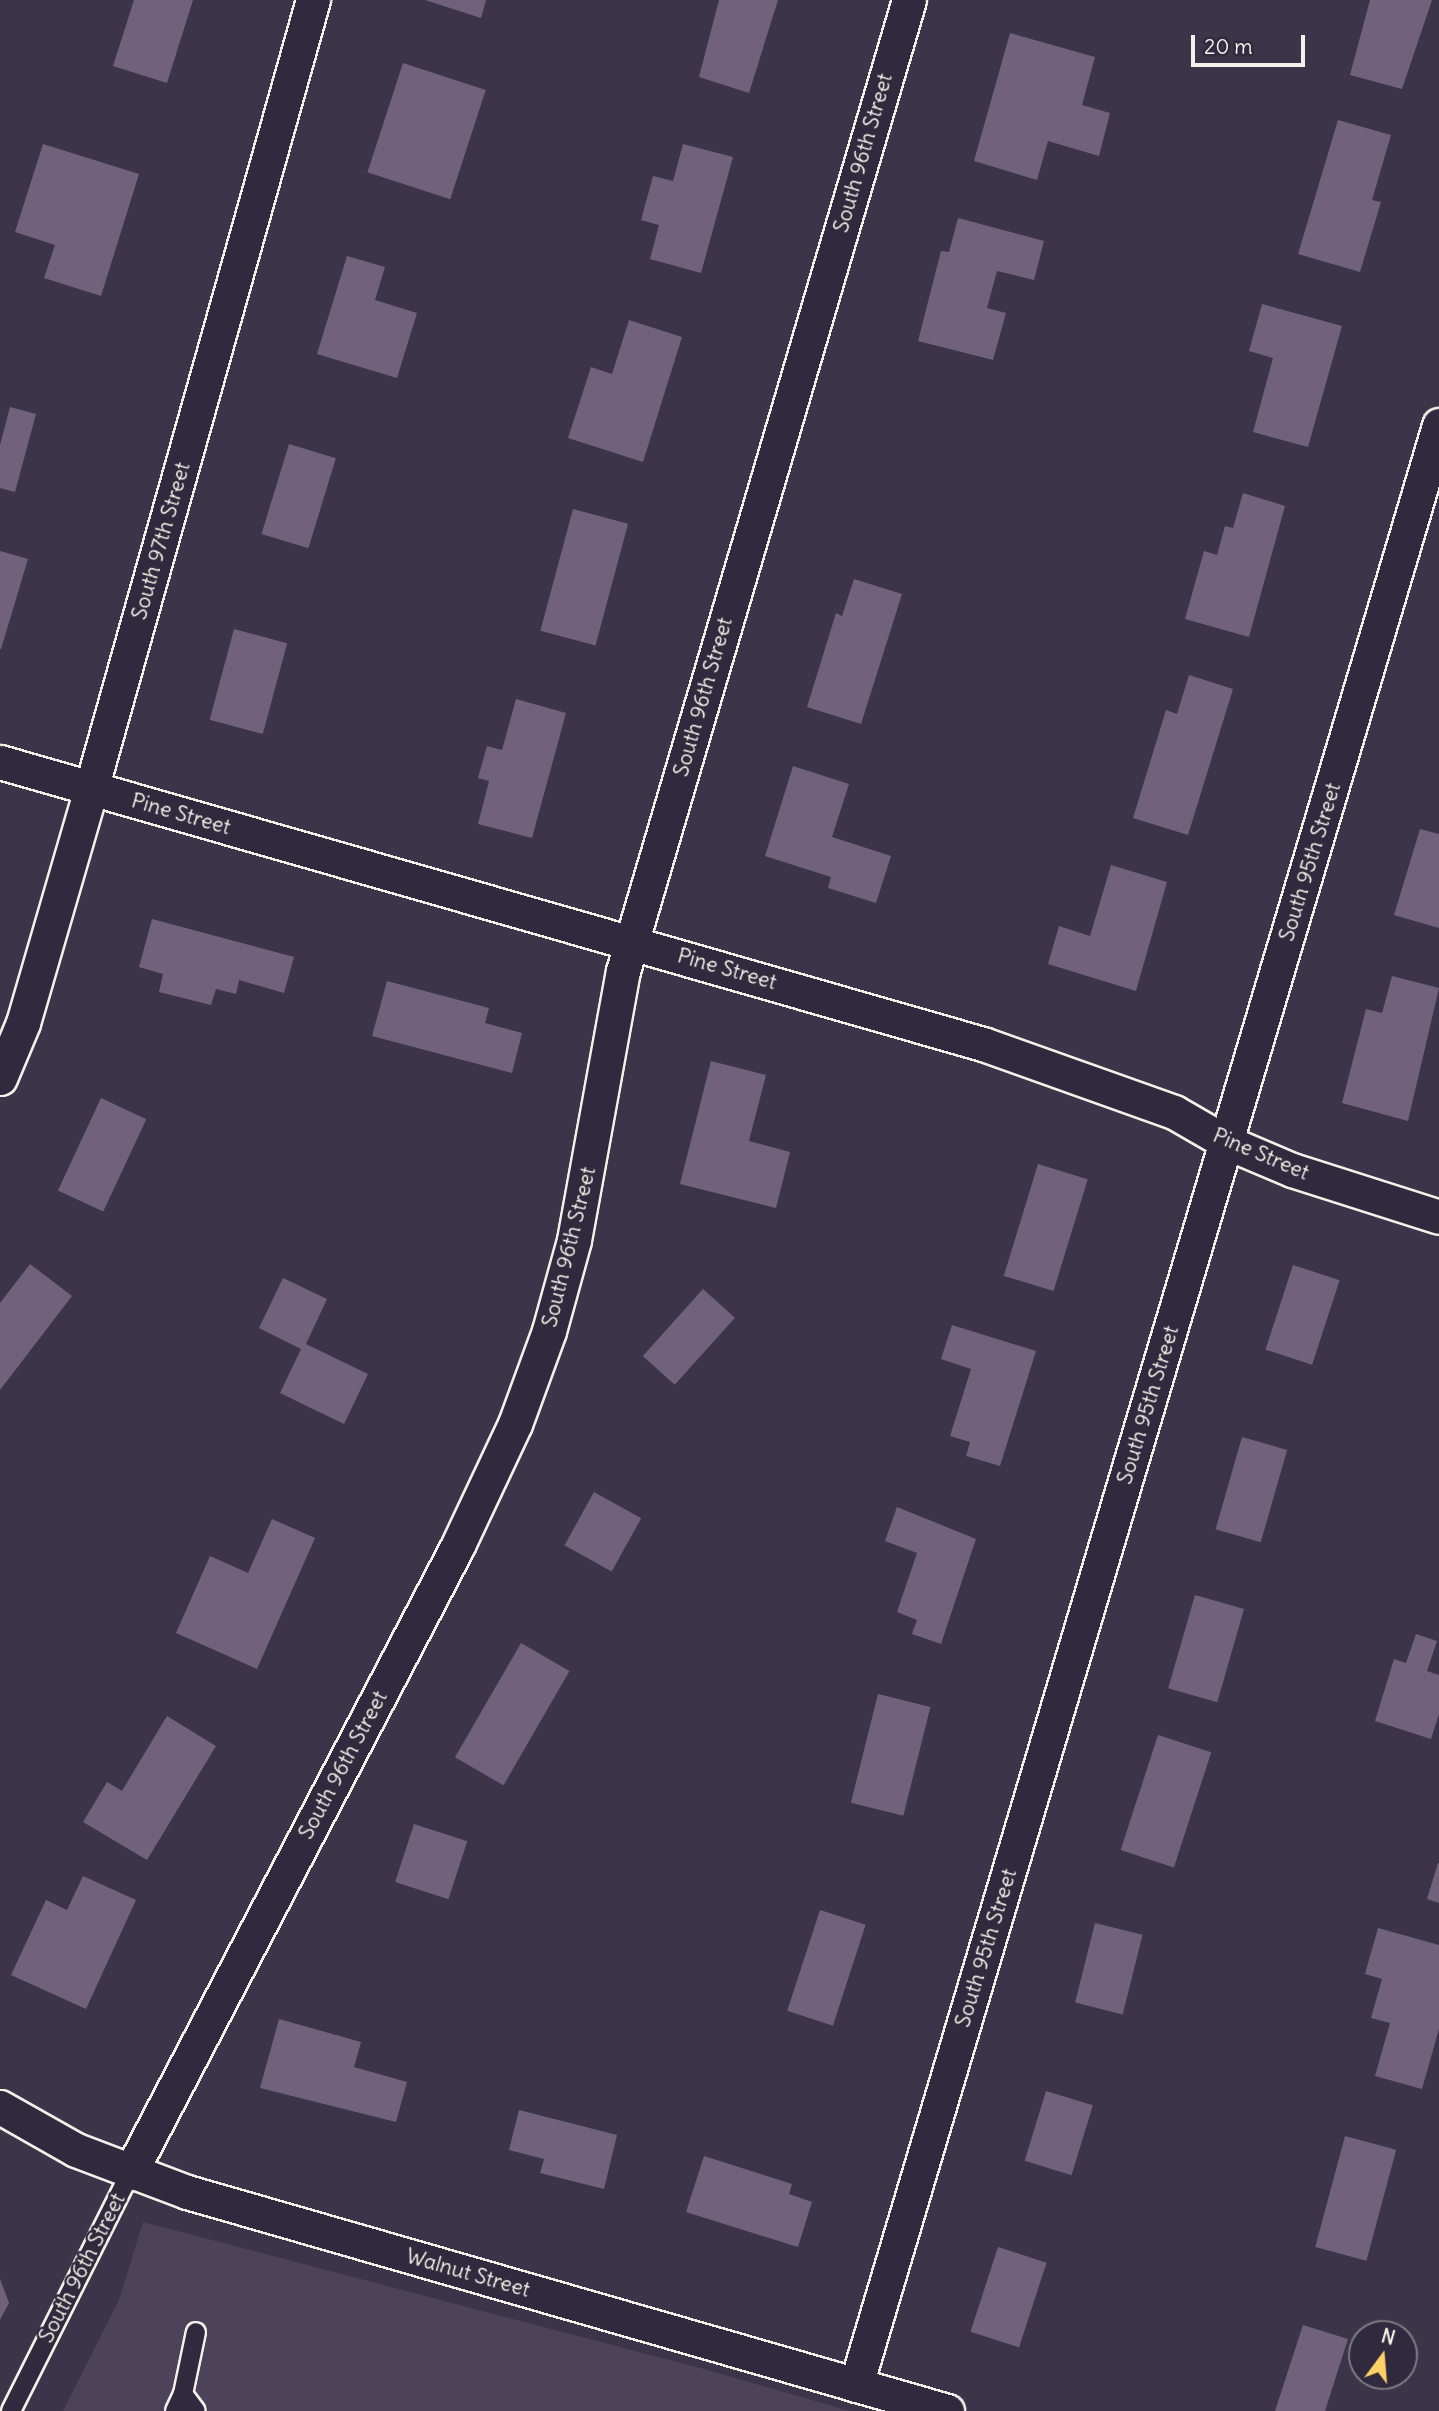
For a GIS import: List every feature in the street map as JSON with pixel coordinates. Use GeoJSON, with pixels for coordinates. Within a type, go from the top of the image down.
{"type":"FeatureCollection","features":[{"type":"Feature","properties":{"kind":"street","name":"South 97th Street"},"geometry":{"type":"LineString","coordinates":[[0,1078],[23,1023],[91,789],[313,0]]}},
{"type":"Feature","properties":{"kind":"street","name":"South 96th Street"},"geometry":{"type":"LineString","coordinates":[[130,2173],[458,1545],[515,1424],[549,1331],[574,1240],[612,1019],[631,941],[909,0]]}},
{"type":"Feature","properties":{"kind":"street","name":"South 95th Street"},"geometry":{"type":"LineString","coordinates":[[856,2385],[1439,425]]}},
{"type":"Feature","properties":{"kind":"street","name":"Pine Street"},"geometry":{"type":"LineString","coordinates":[[0,762],[983,1044],[1174,1112],[1226,1142],[1292,1170],[1439,1217]]}},
{"type":"Feature","properties":{"kind":"street","name":"Walnut Street"},"geometry":{"type":"LineString","coordinates":[[0,2108],[76,2150],[130,2173],[947,2411]]}},
{"type":"Feature","properties":{"kind":"lane","name":"South 96th Street"},"geometry":{"type":"LineString","coordinates":[[10,2411],[130,2173]]}},
{"type":"Feature","properties":{"kind":"lane"},"geometry":{"type":"LineString","coordinates":[[174,2411],[183,2394],[196,2332]]}},
{"type":"Feature","properties":{"kind":"lane"},"geometry":{"type":"LineString","coordinates":[[183,2394],[196,2411]]}},
{"type":"Feature","properties":{"kind":"shaded area"},"geometry":{"type":"Polygon","coordinates":[[[143,2222],[704,2369],[850,2411],[63,2411],[119,2300],[143,2222]]]}},
{"type":"Feature","properties":{"kind":"building"},"geometry":{"type":"Polygon","coordinates":[[[134,0],[193,0],[167,83],[113,66],[134,0]]]}},
{"type":"Feature","properties":{"kind":"building"},"geometry":{"type":"Polygon","coordinates":[[[425,0],[486,0],[481,18],[425,0]]]}},
{"type":"Feature","properties":{"kind":"building"},"geometry":{"type":"Polygon","coordinates":[[[719,0],[778,0],[749,93],[699,77],[719,0]]]}},
{"type":"Feature","properties":{"kind":"building"},"geometry":{"type":"Polygon","coordinates":[[[1370,0],[1432,0],[1402,89],[1350,75],[1370,0]]]}},
{"type":"Feature","properties":{"kind":"building"},"geometry":{"type":"Polygon","coordinates":[[[1010,33],[1095,57],[1082,105],[1110,113],[1099,156],[1048,141],[1037,180],[974,161],[1010,33]]]}},
{"type":"Feature","properties":{"kind":"building"},"geometry":{"type":"Polygon","coordinates":[[[403,63],[486,90],[450,199],[367,172],[403,63]]]}},
{"type":"Feature","properties":{"kind":"building"},"geometry":{"type":"Polygon","coordinates":[[[1338,120],[1391,135],[1372,200],[1381,202],[1360,272],[1298,254],[1338,120]]]}},
{"type":"Feature","properties":{"kind":"building"},"geometry":{"type":"Polygon","coordinates":[[[43,144],[139,174],[101,296],[44,278],[55,245],[15,232],[43,144]]]}},
{"type":"Feature","properties":{"kind":"building"},"geometry":{"type":"Polygon","coordinates":[[[683,144],[733,157],[701,273],[650,259],[659,225],[641,220],[653,176],[673,181],[683,144]]]}},
{"type":"Feature","properties":{"kind":"building"},"geometry":{"type":"Polygon","coordinates":[[[958,218],[1044,241],[1034,280],[997,271],[987,308],[1006,313],[993,360],[918,341],[941,251],[949,252],[958,218]]]}},
{"type":"Feature","properties":{"kind":"building"},"geometry":{"type":"Polygon","coordinates":[[[347,256],[385,267],[375,300],[417,313],[397,378],[317,354],[347,256]]]}},
{"type":"Feature","properties":{"kind":"building"},"geometry":{"type":"Polygon","coordinates":[[[1262,304],[1342,326],[1308,447],[1253,432],[1273,358],[1249,351],[1262,304]]]}},
{"type":"Feature","properties":{"kind":"building"},"geometry":{"type":"Polygon","coordinates":[[[629,320],[682,337],[643,462],[568,438],[591,367],[612,374],[629,320]]]}},
{"type":"Feature","properties":{"kind":"building"},"geometry":{"type":"Polygon","coordinates":[[[10,407],[36,414],[15,492],[0,488],[0,445],[10,407]]]}},
{"type":"Feature","properties":{"kind":"building"},"geometry":{"type":"Polygon","coordinates":[[[289,444],[336,458],[308,548],[262,534],[289,444]]]}},
{"type":"Feature","properties":{"kind":"building"},"geometry":{"type":"Polygon","coordinates":[[[1243,493],[1285,506],[1249,637],[1185,619],[1204,551],[1217,555],[1225,526],[1233,528],[1243,493]]]}},
{"type":"Feature","properties":{"kind":"building"},"geometry":{"type":"Polygon","coordinates":[[[573,509],[628,524],[595,645],[540,631],[573,509]]]}},
{"type":"Feature","properties":{"kind":"building"},"geometry":{"type":"Polygon","coordinates":[[[0,551],[28,559],[1,649],[0,649],[0,551]]]}},
{"type":"Feature","properties":{"kind":"building"},"geometry":{"type":"Polygon","coordinates":[[[854,579],[902,594],[861,724],[807,707],[836,613],[842,616],[854,579]]]}},
{"type":"Feature","properties":{"kind":"building"},"geometry":{"type":"Polygon","coordinates":[[[234,629],[287,643],[263,734],[210,720],[234,629]]]}},
{"type":"Feature","properties":{"kind":"building"},"geometry":{"type":"Polygon","coordinates":[[[1189,675],[1233,689],[1188,835],[1133,818],[1166,710],[1177,714],[1189,675]]]}},
{"type":"Feature","properties":{"kind":"building"},"geometry":{"type":"Polygon","coordinates":[[[516,699],[566,713],[532,838],[478,824],[489,781],[478,778],[487,746],[502,750],[516,699]]]}},
{"type":"Feature","properties":{"kind":"building"},"geometry":{"type":"Polygon","coordinates":[[[793,766],[849,784],[832,837],[891,856],[876,903],[828,888],[831,877],[765,856],[793,766]]]}},
{"type":"Feature","properties":{"kind":"building"},"geometry":{"type":"Polygon","coordinates":[[[1420,829],[1439,834],[1439,928],[1394,915],[1420,829]]]}},
{"type":"Feature","properties":{"kind":"building"},"geometry":{"type":"Polygon","coordinates":[[[1111,865],[1167,882],[1136,991],[1048,964],[1059,926],[1090,936],[1111,865]]]}},
{"type":"Feature","properties":{"kind":"building"},"geometry":{"type":"Polygon","coordinates":[[[152,919],[294,957],[284,993],[239,980],[236,994],[216,989],[211,1005],[159,992],[163,974],[139,967],[152,919]]]}},
{"type":"Feature","properties":{"kind":"building"},"geometry":{"type":"Polygon","coordinates":[[[1392,976],[1439,988],[1408,1121],[1342,1103],[1366,1009],[1382,1013],[1392,976]]]}},
{"type":"Feature","properties":{"kind":"building"},"geometry":{"type":"Polygon","coordinates":[[[387,981],[489,1008],[485,1023],[522,1033],[512,1073],[372,1036],[387,981]]]}},
{"type":"Feature","properties":{"kind":"building"},"geometry":{"type":"Polygon","coordinates":[[[711,1061],[766,1075],[749,1141],[790,1152],[776,1208],[680,1184],[711,1061]]]}},
{"type":"Feature","properties":{"kind":"building"},"geometry":{"type":"Polygon","coordinates":[[[101,1098],[146,1119],[103,1212],[58,1190],[101,1098]]]}},
{"type":"Feature","properties":{"kind":"building"},"geometry":{"type":"Polygon","coordinates":[[[1038,1164],[1088,1179],[1054,1291],[1004,1276],[1038,1164]]]}},
{"type":"Feature","properties":{"kind":"building"},"geometry":{"type":"Polygon","coordinates":[[[30,1264],[72,1296],[0,1390],[0,1303],[30,1264]]]}},
{"type":"Feature","properties":{"kind":"building"},"geometry":{"type":"Polygon","coordinates":[[[1293,1265],[1340,1280],[1312,1365],[1265,1350],[1293,1265]]]}},
{"type":"Feature","properties":{"kind":"building"},"geometry":{"type":"Polygon","coordinates":[[[283,1278],[327,1299],[306,1344],[368,1374],[344,1424],[280,1393],[301,1349],[259,1328],[283,1278]]]}},
{"type":"Feature","properties":{"kind":"building"},"geometry":{"type":"Polygon","coordinates":[[[703,1289],[735,1318],[675,1385],[643,1356],[703,1289]]]}},
{"type":"Feature","properties":{"kind":"building"},"geometry":{"type":"Polygon","coordinates":[[[952,1325],[1036,1351],[1000,1466],[966,1456],[970,1442],[950,1436],[971,1369],[941,1359],[952,1325]]]}},
{"type":"Feature","properties":{"kind":"building"},"geometry":{"type":"Polygon","coordinates":[[[1242,1437],[1287,1450],[1261,1542],[1216,1529],[1242,1437]]]}},
{"type":"Feature","properties":{"kind":"building"},"geometry":{"type":"Polygon","coordinates":[[[594,1492],[641,1518],[612,1572],[564,1545],[594,1492]]]}},
{"type":"Feature","properties":{"kind":"building"},"geometry":{"type":"Polygon","coordinates":[[[897,1507],[976,1539],[941,1644],[912,1634],[917,1620],[897,1612],[917,1553],[885,1541],[897,1507]]]}},
{"type":"Feature","properties":{"kind":"building"},"geometry":{"type":"Polygon","coordinates":[[[272,1519],[315,1538],[257,1669],[176,1633],[210,1556],[248,1573],[272,1519]]]}},
{"type":"Feature","properties":{"kind":"building"},"geometry":{"type":"Polygon","coordinates":[[[1195,1595],[1244,1609],[1217,1702],[1168,1688],[1195,1595]]]}},
{"type":"Feature","properties":{"kind":"building"},"geometry":{"type":"Polygon","coordinates":[[[1416,1634],[1437,1641],[1427,1671],[1439,1675],[1439,1714],[1431,1739],[1375,1721],[1394,1659],[1406,1663],[1416,1634]]]}},
{"type":"Feature","properties":{"kind":"building"},"geometry":{"type":"Polygon","coordinates":[[[521,1643],[569,1671],[503,1785],[455,1757],[521,1643]]]}},
{"type":"Feature","properties":{"kind":"building"},"geometry":{"type":"Polygon","coordinates":[[[878,1694],[930,1707],[903,1816],[851,1803],[878,1694]]]}},
{"type":"Feature","properties":{"kind":"building"},"geometry":{"type":"Polygon","coordinates":[[[167,1716],[216,1746],[147,1860],[83,1822],[107,1782],[122,1791],[167,1716]]]}},
{"type":"Feature","properties":{"kind":"building"},"geometry":{"type":"Polygon","coordinates":[[[1158,1735],[1211,1752],[1174,1867],[1121,1850],[1158,1735]]]}},
{"type":"Feature","properties":{"kind":"building"},"geometry":{"type":"Polygon","coordinates":[[[414,1824],[467,1841],[448,1899],[395,1882],[414,1824]]]}},
{"type":"Feature","properties":{"kind":"building"},"geometry":{"type":"Polygon","coordinates":[[[1439,1863],[1439,1903],[1427,1899],[1439,1863]]]}},
{"type":"Feature","properties":{"kind":"building"},"geometry":{"type":"Polygon","coordinates":[[[83,1876],[136,1900],[86,2009],[11,1975],[46,1900],[67,1910],[83,1876]]]}},
{"type":"Feature","properties":{"kind":"building"},"geometry":{"type":"Polygon","coordinates":[[[820,1910],[866,1925],[833,2026],[787,2011],[820,1910]]]}},
{"type":"Feature","properties":{"kind":"building"},"geometry":{"type":"Polygon","coordinates":[[[1095,1923],[1143,1935],[1123,2014],[1075,2003],[1095,1923]]]}},
{"type":"Feature","properties":{"kind":"building"},"geometry":{"type":"Polygon","coordinates":[[[1378,1928],[1439,1945],[1439,2029],[1422,2089],[1375,2076],[1390,2023],[1371,2018],[1382,1979],[1365,1974],[1378,1928]]]}},
{"type":"Feature","properties":{"kind":"building"},"geometry":{"type":"Polygon","coordinates":[[[279,2019],[361,2042],[354,2067],[407,2082],[396,2122],[260,2088],[279,2019]]]}},
{"type":"Feature","properties":{"kind":"building"},"geometry":{"type":"Polygon","coordinates":[[[1046,2091],[1093,2105],[1072,2175],[1025,2161],[1046,2091]]]}},
{"type":"Feature","properties":{"kind":"building"},"geometry":{"type":"Polygon","coordinates":[[[519,2110],[617,2135],[604,2189],[540,2173],[544,2159],[509,2150],[519,2110]]]}},
{"type":"Feature","properties":{"kind":"building"},"geometry":{"type":"Polygon","coordinates":[[[1345,2136],[1396,2150],[1366,2261],[1315,2247],[1345,2136]]]}},
{"type":"Feature","properties":{"kind":"building"},"geometry":{"type":"Polygon","coordinates":[[[704,2156],[792,2184],[789,2194],[812,2202],[798,2247],[686,2212],[704,2156]]]}},
{"type":"Feature","properties":{"kind":"building"},"geometry":{"type":"Polygon","coordinates":[[[998,2247],[1047,2263],[1019,2347],[970,2332],[998,2247]]]}},
{"type":"Feature","properties":{"kind":"building"},"geometry":{"type":"Polygon","coordinates":[[[0,2279],[9,2303],[0,2320],[0,2279]]]}},
{"type":"Feature","properties":{"kind":"building"},"geometry":{"type":"Polygon","coordinates":[[[1303,2325],[1348,2339],[1325,2411],[1275,2411],[1303,2325]]]}}]}
